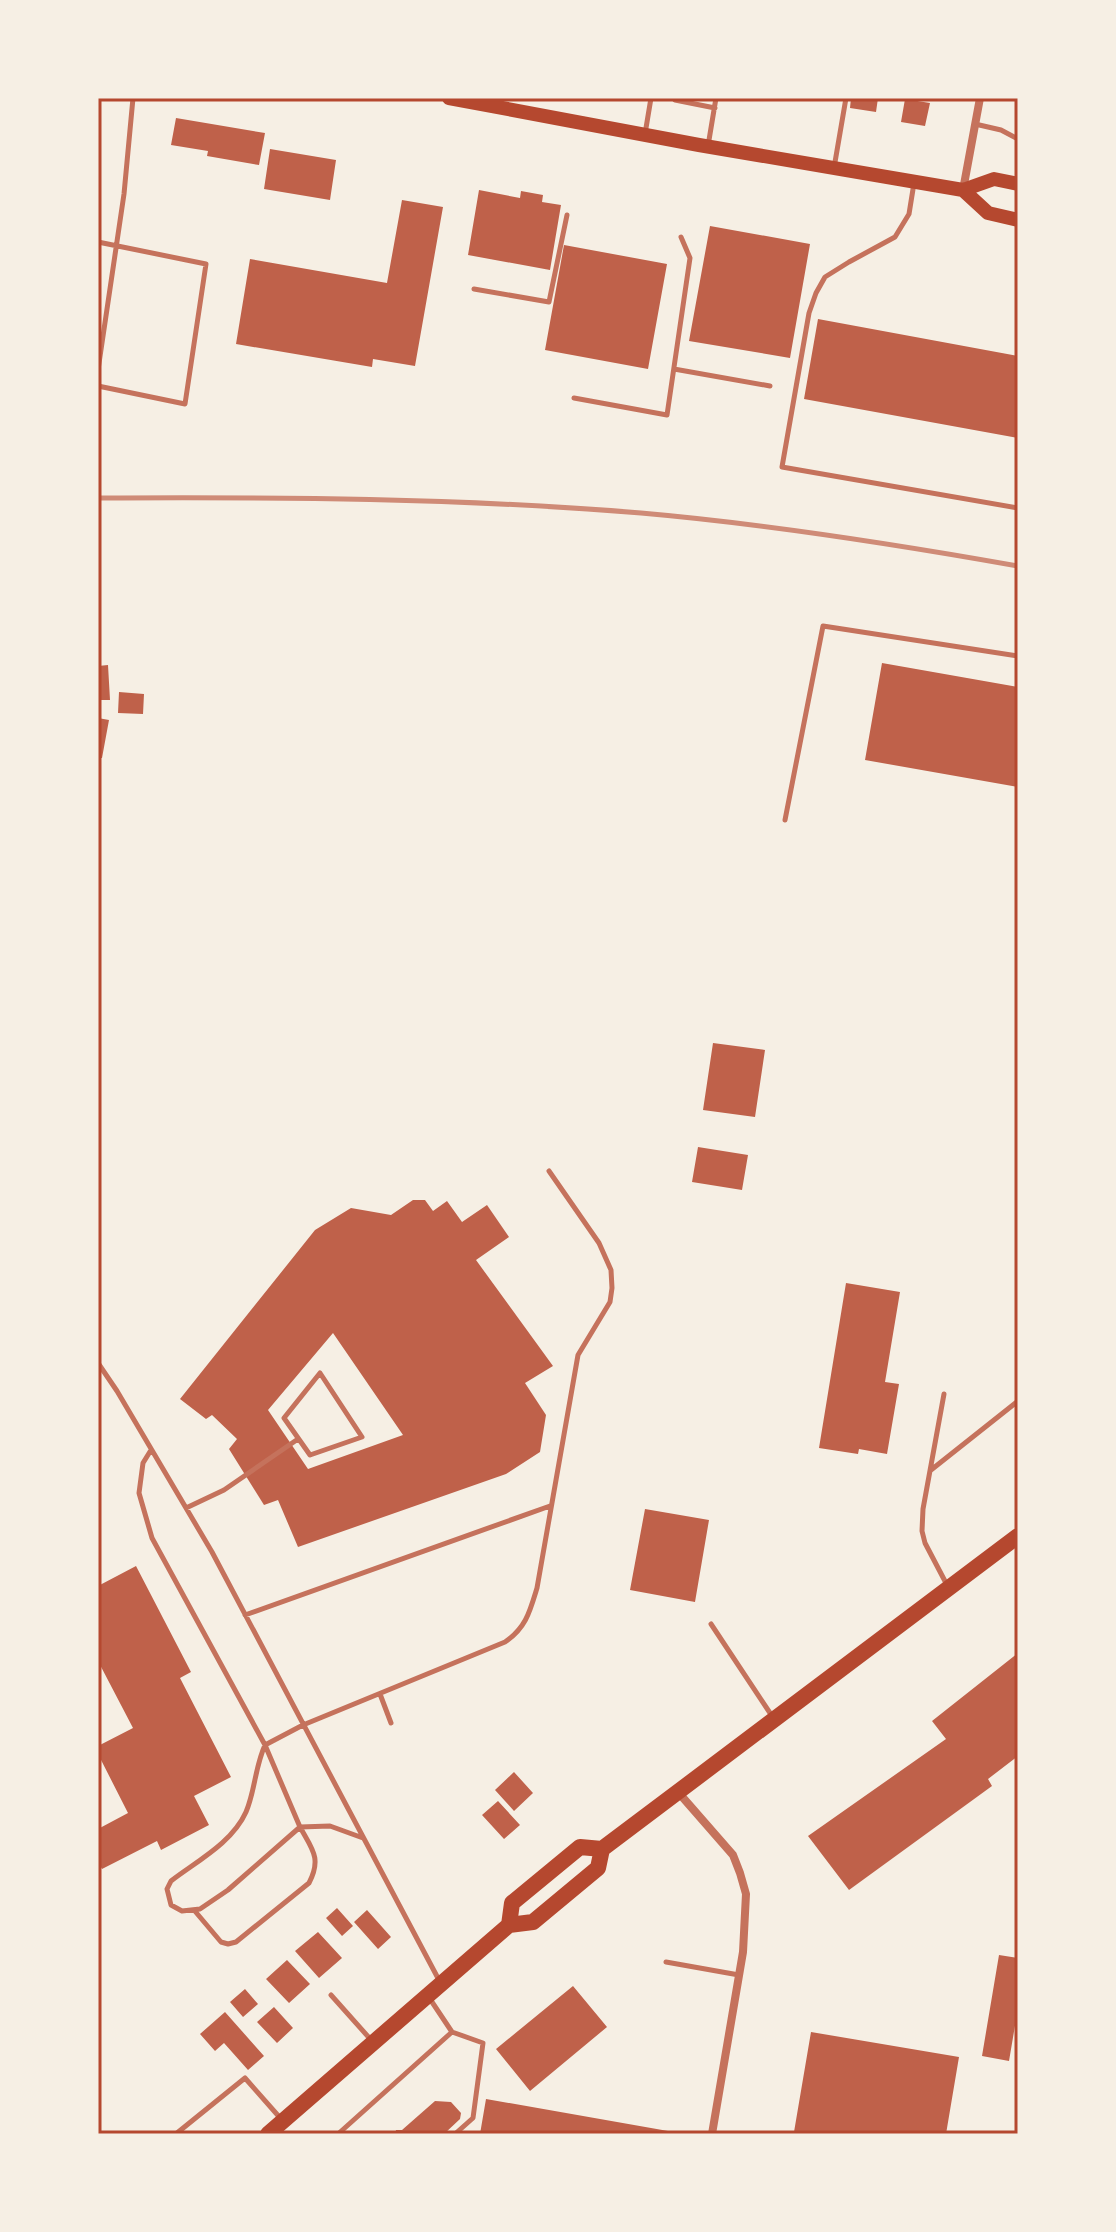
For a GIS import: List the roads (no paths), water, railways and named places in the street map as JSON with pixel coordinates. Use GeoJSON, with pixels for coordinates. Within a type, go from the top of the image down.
{"type":"FeatureCollection","features":[{"type":"Feature","properties":{"kind":"main road"},"geometry":{"type":"LineString","coordinates":[[449,98],[708,147],[963,190],[994,179],[1018,184]]}},
{"type":"Feature","properties":{"kind":"main road"},"geometry":{"type":"LineString","coordinates":[[963,190],[988,213],[1018,220]]}},
{"type":"Feature","properties":{"kind":"main road"},"geometry":{"type":"LineString","coordinates":[[268,2134],[509,1925],[533,1922],[598,1868],[602,1849],[1018,1536]]}},
{"type":"Feature","properties":{"kind":"main road"},"geometry":{"type":"LineString","coordinates":[[509,1925],[512,1903],[580,1847],[602,1849]]}},
{"type":"Feature","properties":{"kind":"street"},"geometry":{"type":"LineString","coordinates":[[963,190],[980,98]]}},
{"type":"Feature","properties":{"kind":"street"},"geometry":{"type":"LineString","coordinates":[[678,1792],[733,1855],[744,1884],[747,1906],[739,1975],[712,2134]]}},
{"type":"Feature","properties":{"kind":"lane"},"geometry":{"type":"LineString","coordinates":[[98,370],[124,194],[133,98]]}},
{"type":"Feature","properties":{"kind":"lane"},"geometry":{"type":"LineString","coordinates":[[645,135],[651,98]]}},
{"type":"Feature","properties":{"kind":"lane"},"geometry":{"type":"LineString","coordinates":[[708,147],[716,98]]}},
{"type":"Feature","properties":{"kind":"lane"},"geometry":{"type":"LineString","coordinates":[[834,169],[846,98]]}},
{"type":"Feature","properties":{"kind":"lane"},"geometry":{"type":"LineString","coordinates":[[675,100],[715,108]]}},
{"type":"Feature","properties":{"kind":"lane"},"geometry":{"type":"LineString","coordinates":[[975,124],[1001,130],[1018,139]]}},
{"type":"Feature","properties":{"kind":"lane"},"geometry":{"type":"LineString","coordinates":[[914,182],[909,214],[895,237],[825,277],[816,293],[809,313],[782,467],[1018,508]]}},
{"type":"Feature","properties":{"kind":"lane"},"geometry":{"type":"LineString","coordinates":[[474,289],[549,302],[567,215]]}},
{"type":"Feature","properties":{"kind":"lane"},"geometry":{"type":"LineString","coordinates":[[574,398],[667,415],[690,258],[681,237]]}},
{"type":"Feature","properties":{"kind":"lane"},"geometry":{"type":"LineString","coordinates":[[98,242],[206,264],[185,404],[98,386]]}},
{"type":"Feature","properties":{"kind":"lane"},"geometry":{"type":"LineString","coordinates":[[674,369],[770,386]]}},
{"type":"Feature","properties":{"kind":"lane"},"geometry":{"type":"LineString","coordinates":[[785,820],[823,626],[1018,656]]}},
{"type":"Feature","properties":{"kind":"lane"},"geometry":{"type":"LineString","coordinates":[[364,1838],[330,1826],[300,1827],[228,1890],[200,1909],[182,1911],[171,1905],[167,1889],[171,1881],[221,1844],[245,1813],[265,1745],[303,1725],[505,1642],[517,1635],[525,1625],[537,1588],[578,1355],[610,1302],[612,1288],[611,1270],[599,1243],[549,1171]]}},
{"type":"Feature","properties":{"kind":"lane"},"geometry":{"type":"LineString","coordinates":[[98,1363],[186,1508],[441,1983]]}},
{"type":"Feature","properties":{"kind":"lane"},"geometry":{"type":"LineString","coordinates":[[320,1373],[362,1437],[310,1455],[298,1439],[284,1418],[320,1373]]}},
{"type":"Feature","properties":{"kind":"lane"},"geometry":{"type":"LineString","coordinates":[[944,1394],[923,1509],[922,1531],[925,1543],[949,1588]]}},
{"type":"Feature","properties":{"kind":"lane"},"geometry":{"type":"LineString","coordinates":[[930,1471],[1018,1401]]}},
{"type":"Feature","properties":{"kind":"lane"},"geometry":{"type":"LineString","coordinates":[[186,1508],[224,1490],[298,1439]]}},
{"type":"Feature","properties":{"kind":"lane"},"geometry":{"type":"LineString","coordinates":[[151,1450],[143,1463],[139,1493],[152,1538],[265,1745],[314,1852],[316,1869],[309,1883],[236,1942],[221,1942],[193,1910]]}},
{"type":"Feature","properties":{"kind":"lane"},"geometry":{"type":"LineString","coordinates":[[245,1615],[551,1505]]}},
{"type":"Feature","properties":{"kind":"lane"},"geometry":{"type":"LineString","coordinates":[[711,1624],[773,1719]]}},
{"type":"Feature","properties":{"kind":"lane"},"geometry":{"type":"LineString","coordinates":[[380,1694],[391,1723]]}},
{"type":"Feature","properties":{"kind":"lane"},"geometry":{"type":"LineString","coordinates":[[666,1962],[739,1975]]}},
{"type":"Feature","properties":{"kind":"lane"},"geometry":{"type":"LineString","coordinates":[[331,1995],[373,2042]]}},
{"type":"Feature","properties":{"kind":"lane"},"geometry":{"type":"LineString","coordinates":[[427,1995],[452,2032],[483,2043],[473,2118],[455,2134]]}},
{"type":"Feature","properties":{"kind":"lane"},"geometry":{"type":"LineString","coordinates":[[338,2134],[452,2032]]}},
{"type":"Feature","properties":{"kind":"lane"},"geometry":{"type":"LineString","coordinates":[[179,2134],[245,2078],[283,2121]]}},
{"type":"Feature","properties":{"kind":"railway"},"geometry":{"type":"LineString","coordinates":[[98,498],[370,500],[506,504],[641,513],[830,535],[1018,566]]}}]}
